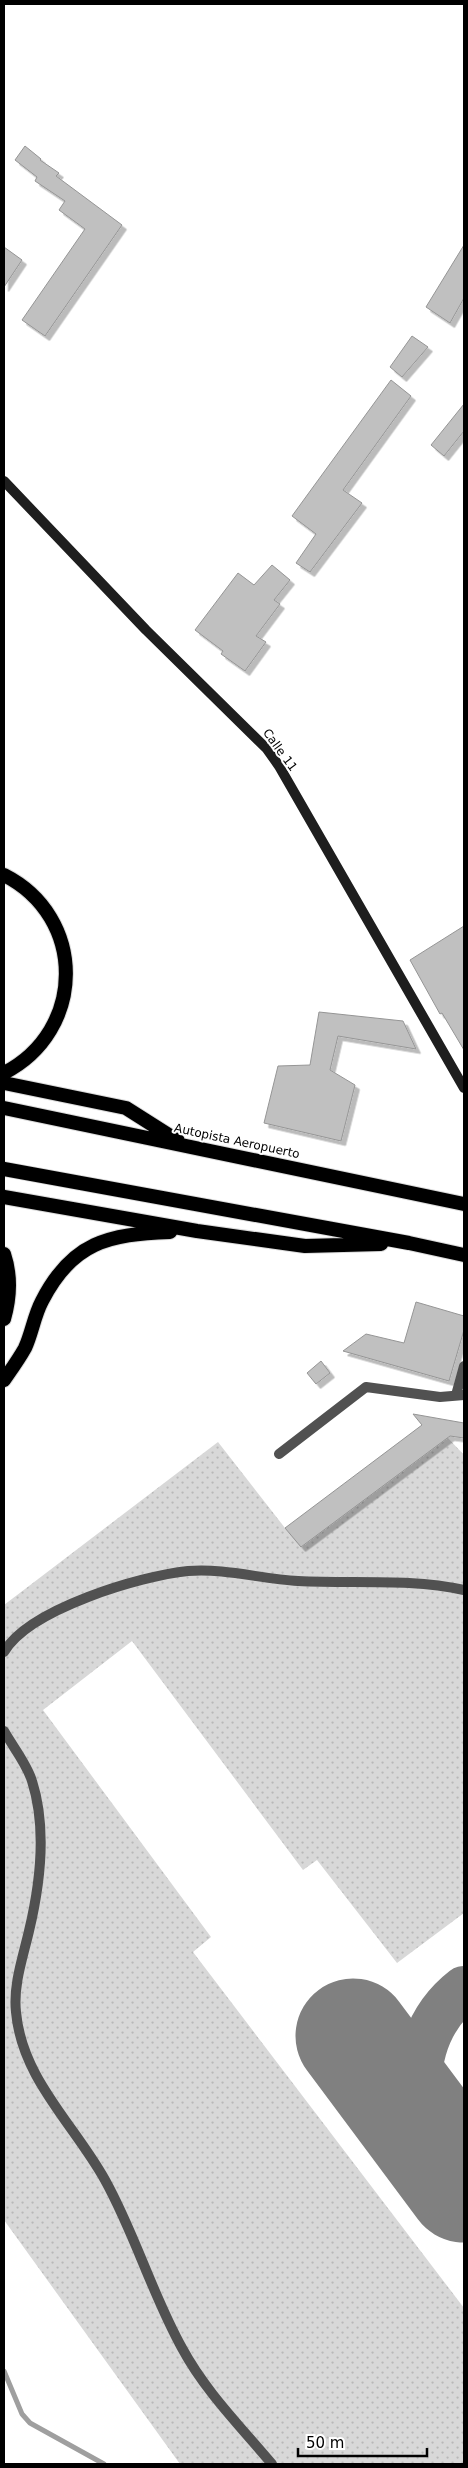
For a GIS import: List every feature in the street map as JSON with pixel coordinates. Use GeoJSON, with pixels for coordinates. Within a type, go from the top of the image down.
{"type":"FeatureCollection","features":[{"type":"Feature","properties":{"kind":"highway"},"geometry":{"type":"LineString","coordinates":[[4,875],[31,893],[51,917],[63,946],[66,977],[61,1008],[47,1036],[26,1059],[4,1073]]}},
{"type":"Feature","properties":{"kind":"highway"},"geometry":{"type":"LineString","coordinates":[[4,1083],[126,1108],[185,1145]]}},
{"type":"Feature","properties":{"kind":"highway","name":"Autopista Aeropuerto"},"geometry":{"type":"LineString","coordinates":[[4,1108],[464,1204]]}},
{"type":"Feature","properties":{"kind":"highway"},"geometry":{"type":"LineString","coordinates":[[4,1169],[410,1243],[464,1255]]}},
{"type":"Feature","properties":{"kind":"highway"},"geometry":{"type":"LineString","coordinates":[[4,1197],[197,1231],[305,1246],[410,1243]]}},
{"type":"Feature","properties":{"kind":"highway"},"geometry":{"type":"LineString","coordinates":[[4,1380],[25,1348],[42,1301],[64,1268],[82,1251],[115,1236],[197,1231]]}},
{"type":"Feature","properties":{"kind":"highway"},"geometry":{"type":"LineString","coordinates":[[4,1254],[9,1291],[4,1319]]}},
{"type":"Feature","properties":{"kind":"main road","name":"Calle 11"},"geometry":{"type":"LineString","coordinates":[[4,481],[146,630],[241,721],[267,749],[279,766],[464,1088]]}},
{"type":"Feature","properties":{"kind":"lane"},"geometry":{"type":"LineString","coordinates":[[279,1454],[366,1387],[440,1397],[460,1395],[464,1366]]}},
{"type":"Feature","properties":{"kind":"lane"},"geometry":{"type":"LineString","coordinates":[[4,1652],[24,1630],[48,1614],[94,1596],[152,1578],[188,1571],[221,1571],[297,1581],[412,1582],[464,1590]]}},
{"type":"Feature","properties":{"kind":"lane"},"geometry":{"type":"LineString","coordinates":[[4,1731],[32,1779],[39,1816],[39,1867],[35,1900],[16,1989],[15,2011],[19,2034],[31,2069],[103,2177],[121,2209],[170,2326],[200,2378],[272,2464]]}},
{"type":"Feature","properties":{"kind":"shaded area"},"geometry":{"type":"Polygon","coordinates":[[[447,1437],[464,1455],[464,1913],[397,1963],[317,1860],[303,1870],[132,1641],[43,1710],[211,1937],[193,1952],[464,2308],[464,2464],[180,2464],[4,2220],[4,1605],[218,1442],[285,1528],[447,1437]]]}},
{"type":"Feature","properties":{"kind":"building"},"geometry":{"type":"Polygon","coordinates":[[[25,146],[40,160],[59,173],[56,176],[122,225],[45,336],[22,320],[85,229],[59,210],[65,201],[35,181],[37,177],[15,160],[25,146]]]}},
{"type":"Feature","properties":{"kind":"building"},"geometry":{"type":"Polygon","coordinates":[[[464,245],[464,298],[450,323],[426,307],[464,245]]]}},
{"type":"Feature","properties":{"kind":"building"},"geometry":{"type":"Polygon","coordinates":[[[4,247],[22,260],[4,287],[4,247]]]}},
{"type":"Feature","properties":{"kind":"building"},"geometry":{"type":"Polygon","coordinates":[[[412,336],[428,347],[402,377],[390,367],[412,336]]]}},
{"type":"Feature","properties":{"kind":"building"},"geometry":{"type":"Polygon","coordinates":[[[391,380],[411,396],[343,490],[362,503],[310,572],[296,563],[316,534],[292,516],[391,380]]]}},
{"type":"Feature","properties":{"kind":"building"},"geometry":{"type":"Polygon","coordinates":[[[464,404],[464,431],[444,456],[431,445],[464,404]]]}},
{"type":"Feature","properties":{"kind":"building"},"geometry":{"type":"Polygon","coordinates":[[[272,565],[290,580],[274,600],[280,604],[256,636],[266,642],[245,671],[221,654],[223,651],[195,630],[238,573],[254,585],[272,565]]]}},
{"type":"Feature","properties":{"kind":"building"},"geometry":{"type":"Polygon","coordinates":[[[464,926],[464,1050],[442,1013],[440,1014],[410,960],[464,926]]]}},
{"type":"Feature","properties":{"kind":"building"},"geometry":{"type":"Polygon","coordinates":[[[319,1012],[403,1021],[416,1049],[338,1036],[330,1070],[355,1085],[341,1141],[264,1123],[278,1066],[310,1065],[319,1012]]]}},
{"type":"Feature","properties":{"kind":"building"},"geometry":{"type":"Polygon","coordinates":[[[416,1302],[464,1316],[464,1330],[449,1381],[343,1351],[366,1334],[404,1343],[416,1302]]]}},
{"type":"Feature","properties":{"kind":"building"},"geometry":{"type":"Polygon","coordinates":[[[321,1361],[330,1373],[316,1384],[307,1373],[321,1361]]]}},
{"type":"Feature","properties":{"kind":"building"},"geometry":{"type":"Polygon","coordinates":[[[413,1414],[464,1423],[464,1438],[450,1436],[301,1547],[285,1528],[422,1425],[413,1414]]]}},
{"type":"Feature","properties":{"kind":"waterway"},"geometry":{"type":"LineString","coordinates":[[4,2371],[22,2414],[30,2423],[104,2464]]}},
{"type":"Feature","properties":{"kind":"taxiway"},"geometry":{"type":"LineString","coordinates":[[450,2166],[433,2139],[426,2122],[421,2104],[420,2067],[430,2032],[439,2016],[464,1989]]}},
{"type":"Feature","properties":{"kind":"runway"},"geometry":{"type":"LineString","coordinates":[[353,2036],[464,2185]]}}]}
